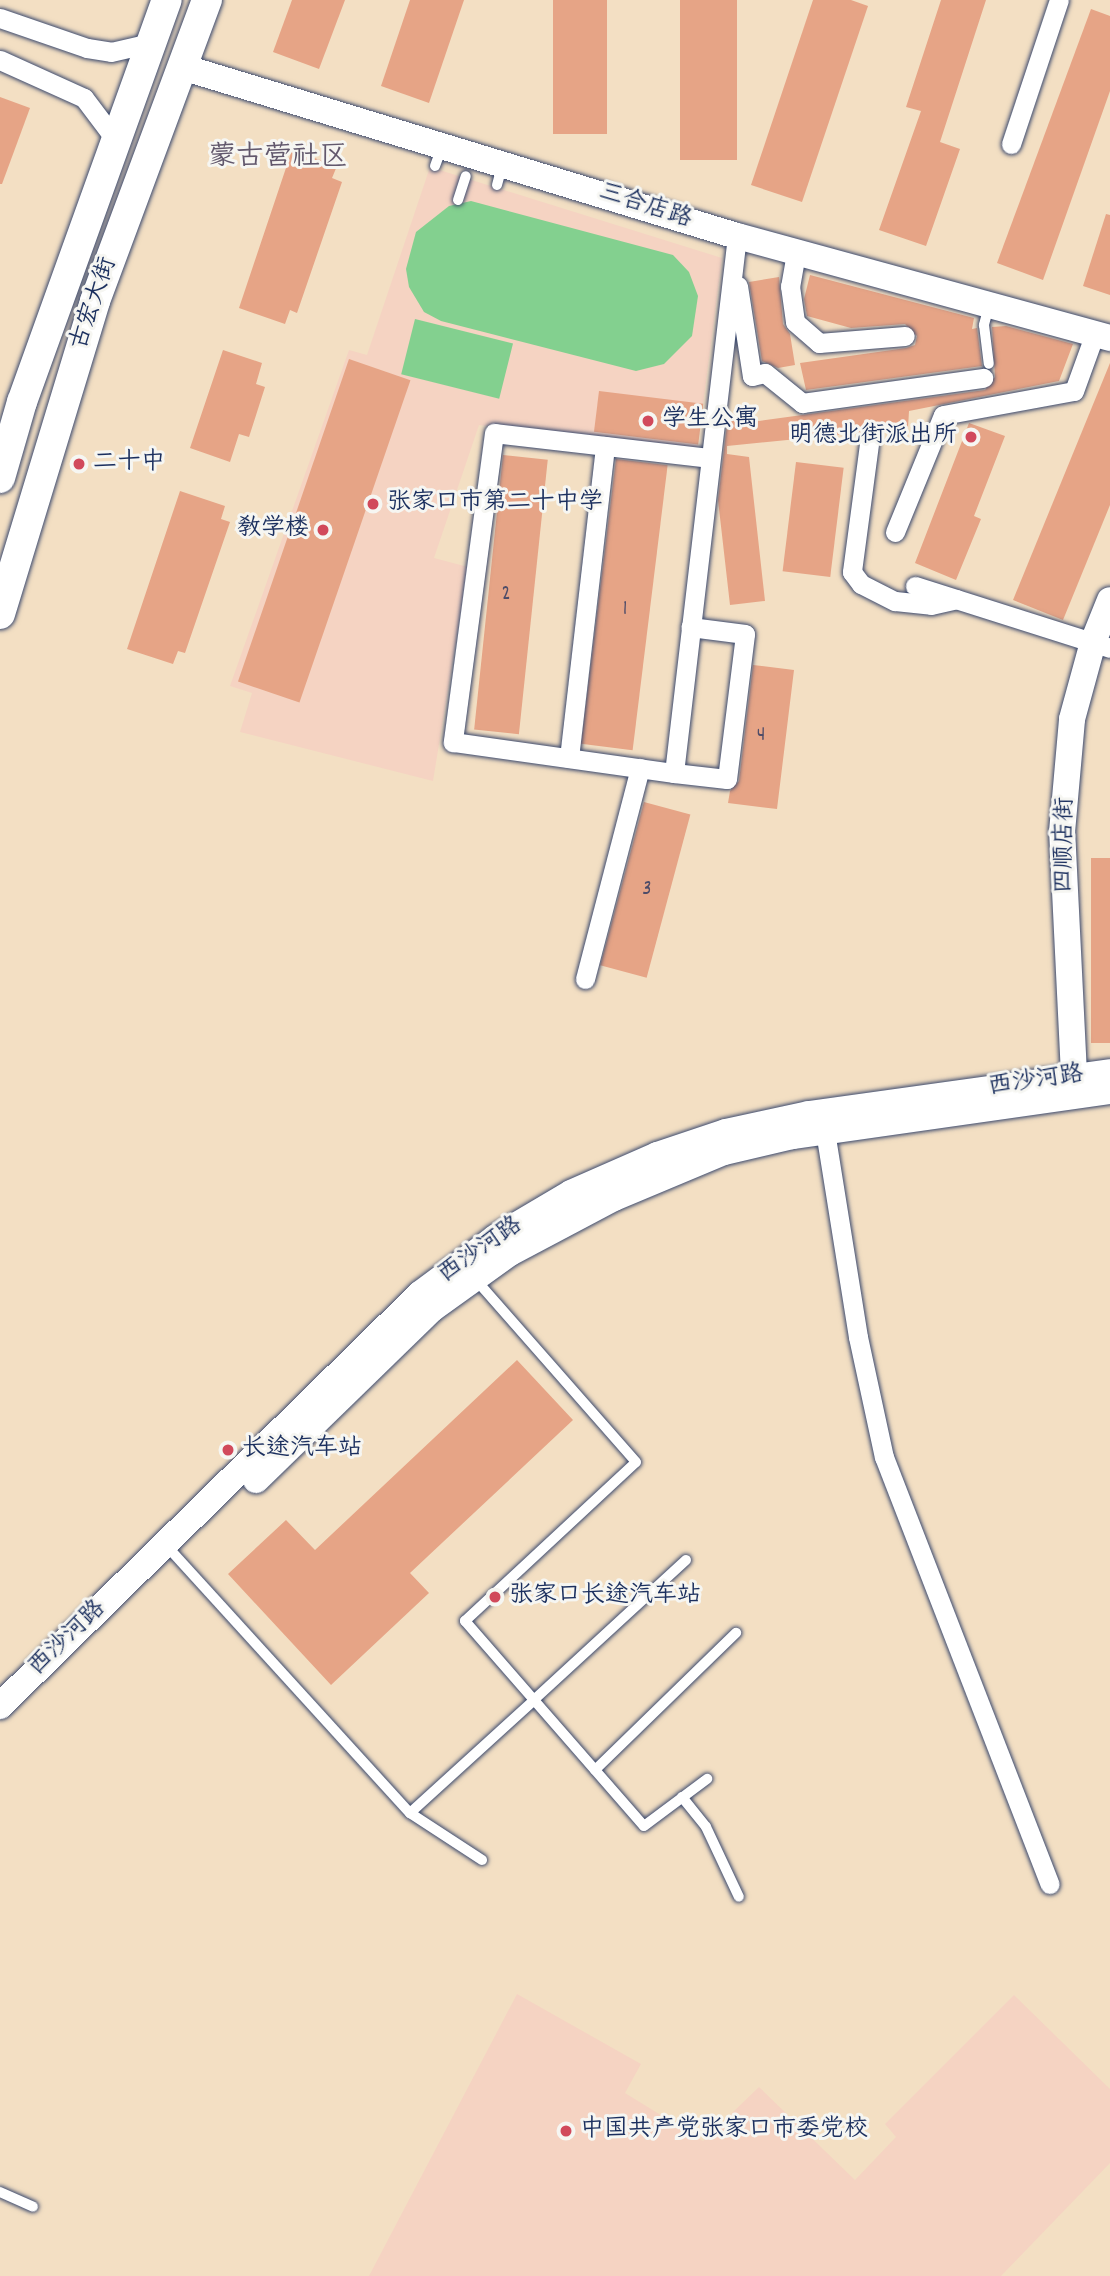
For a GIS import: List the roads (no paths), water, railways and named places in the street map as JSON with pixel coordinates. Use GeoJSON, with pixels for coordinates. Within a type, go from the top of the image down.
{"type":"FeatureCollection","features":[{"type":"Feature","properties":{"kind":"main road","name":"古宏大街"},"geometry":{"type":"LineString","coordinates":[[0,478],[115,139],[167,0]]}},
{"type":"Feature","properties":{"kind":"main road","name":"古宏大街"},"geometry":{"type":"LineString","coordinates":[[0,614],[94,301],[207,0]]}},
{"type":"Feature","properties":{"kind":"street"},"geometry":{"type":"LineString","coordinates":[[1011,144],[1059,0]]}},
{"type":"Feature","properties":{"kind":"street"},"geometry":{"type":"LineString","coordinates":[[0,19],[87,48],[111,52],[150,43]]}},
{"type":"Feature","properties":{"kind":"street"},"geometry":{"type":"LineString","coordinates":[[0,60],[84,98],[115,139]]}},
{"type":"Feature","properties":{"kind":"street","name":"三合店路"},"geometry":{"type":"LineString","coordinates":[[182,66],[439,156],[500,174],[1103,336]]}},
{"type":"Feature","properties":{"kind":"street"},"geometry":{"type":"LineString","coordinates":[[674,773],[737,236]]}},
{"type":"Feature","properties":{"kind":"street"},"geometry":{"type":"LineString","coordinates":[[796,253],[790,286],[795,322],[819,344],[905,336]]}},
{"type":"Feature","properties":{"kind":"street"},"geometry":{"type":"LineString","coordinates":[[738,286],[752,376],[765,373],[802,403],[986,371]]}},
{"type":"Feature","properties":{"kind":"street"},"geometry":{"type":"LineString","coordinates":[[895,532],[943,415],[1074,391],[1103,336]]}},
{"type":"Feature","properties":{"kind":"street"},"geometry":{"type":"LineString","coordinates":[[722,349],[748,352]]}},
{"type":"Feature","properties":{"kind":"street"},"geometry":{"type":"LineString","coordinates":[[690,627],[745,634],[727,779],[453,743],[494,433],[710,458]]}},
{"type":"Feature","properties":{"kind":"street"},"geometry":{"type":"LineString","coordinates":[[869,444],[852,572],[861,584],[895,601],[931,605],[956,599]]}},
{"type":"Feature","properties":{"kind":"street"},"geometry":{"type":"LineString","coordinates":[[569,758],[605,446]]}},
{"type":"Feature","properties":{"kind":"street"},"geometry":{"type":"LineString","coordinates":[[915,586],[1101,645]]}},
{"type":"Feature","properties":{"kind":"street","name":"四顺店街"},"geometry":{"type":"LineString","coordinates":[[1073,1087],[1062,832],[1072,719],[1101,645],[1110,600]]}},
{"type":"Feature","properties":{"kind":"street"},"geometry":{"type":"LineString","coordinates":[[586,979],[640,768]]}},
{"type":"Feature","properties":{"kind":"street","name":"西沙河路"},"geometry":{"type":"LineString","coordinates":[[0,1727],[420,1294],[510,1253],[614,1198],[724,1152],[825,1131],[1073,1087],[1110,1072]]}},
{"type":"Feature","properties":{"kind":"street","name":"西沙河路"},"geometry":{"type":"LineString","coordinates":[[468,1271],[571,1193],[657,1155],[726,1132],[809,1114],[1073,1087],[1110,1091]]}},
{"type":"Feature","properties":{"kind":"street"},"geometry":{"type":"LineString","coordinates":[[825,1131],[858,1337],[884,1457],[1050,1884]]}},
{"type":"Feature","properties":{"kind":"street","name":"西沙河路"},"geometry":{"type":"LineString","coordinates":[[0,1706],[170,1550]]}},
{"type":"Feature","properties":{"kind":"lane"},"geometry":{"type":"LineString","coordinates":[[458,200],[466,176]]}},
{"type":"Feature","properties":{"kind":"lane"},"geometry":{"type":"LineString","coordinates":[[986,371],[984,325],[989,304]]}},
{"type":"Feature","properties":{"kind":"lane"},"geometry":{"type":"LineString","coordinates":[[468,1271],[636,1462],[464,1621],[644,1826],[707,1779]]}},
{"type":"Feature","properties":{"kind":"lane"},"geometry":{"type":"LineString","coordinates":[[170,1550],[410,1813],[482,1860]]}},
{"type":"Feature","properties":{"kind":"lane"},"geometry":{"type":"LineString","coordinates":[[410,1813],[687,1560]]}},
{"type":"Feature","properties":{"kind":"lane"},"geometry":{"type":"LineString","coordinates":[[595,1770],[736,1633]]}},
{"type":"Feature","properties":{"kind":"lane"},"geometry":{"type":"LineString","coordinates":[[682,1797],[706,1827],[739,1897]]}},
{"type":"Feature","properties":{"kind":"lane"},"geometry":{"type":"LineString","coordinates":[[0,2192],[33,2207]]}},
{"type":"Feature","properties":{"kind":"place","name":"学生公寓"},"geometry":{"type":"Point","coordinates":[648,421]}},
{"type":"Feature","properties":{"kind":"place","name":"明德北街派出所"},"geometry":{"type":"Point","coordinates":[971,437]}},
{"type":"Feature","properties":{"kind":"place","name":"二十中"},"geometry":{"type":"Point","coordinates":[79,464]}},
{"type":"Feature","properties":{"kind":"place","name":"张家口市第二十中学"},"geometry":{"type":"Point","coordinates":[373,504]}},
{"type":"Feature","properties":{"kind":"place","name":"教学楼"},"geometry":{"type":"Point","coordinates":[323,530]}},
{"type":"Feature","properties":{"kind":"place","name":"长途汽车站"},"geometry":{"type":"Point","coordinates":[228,1450]}},
{"type":"Feature","properties":{"kind":"place","name":"张家口长途汽车站"},"geometry":{"type":"Point","coordinates":[495,1597]}},
{"type":"Feature","properties":{"kind":"place","name":"中国共产党张家口市委党校"},"geometry":{"type":"Point","coordinates":[566,2131]}},
{"type":"Feature","properties":{"kind":"district","name":"蒙古营社区"},"geometry":{"type":"Point","coordinates":[278,159]}}]}
